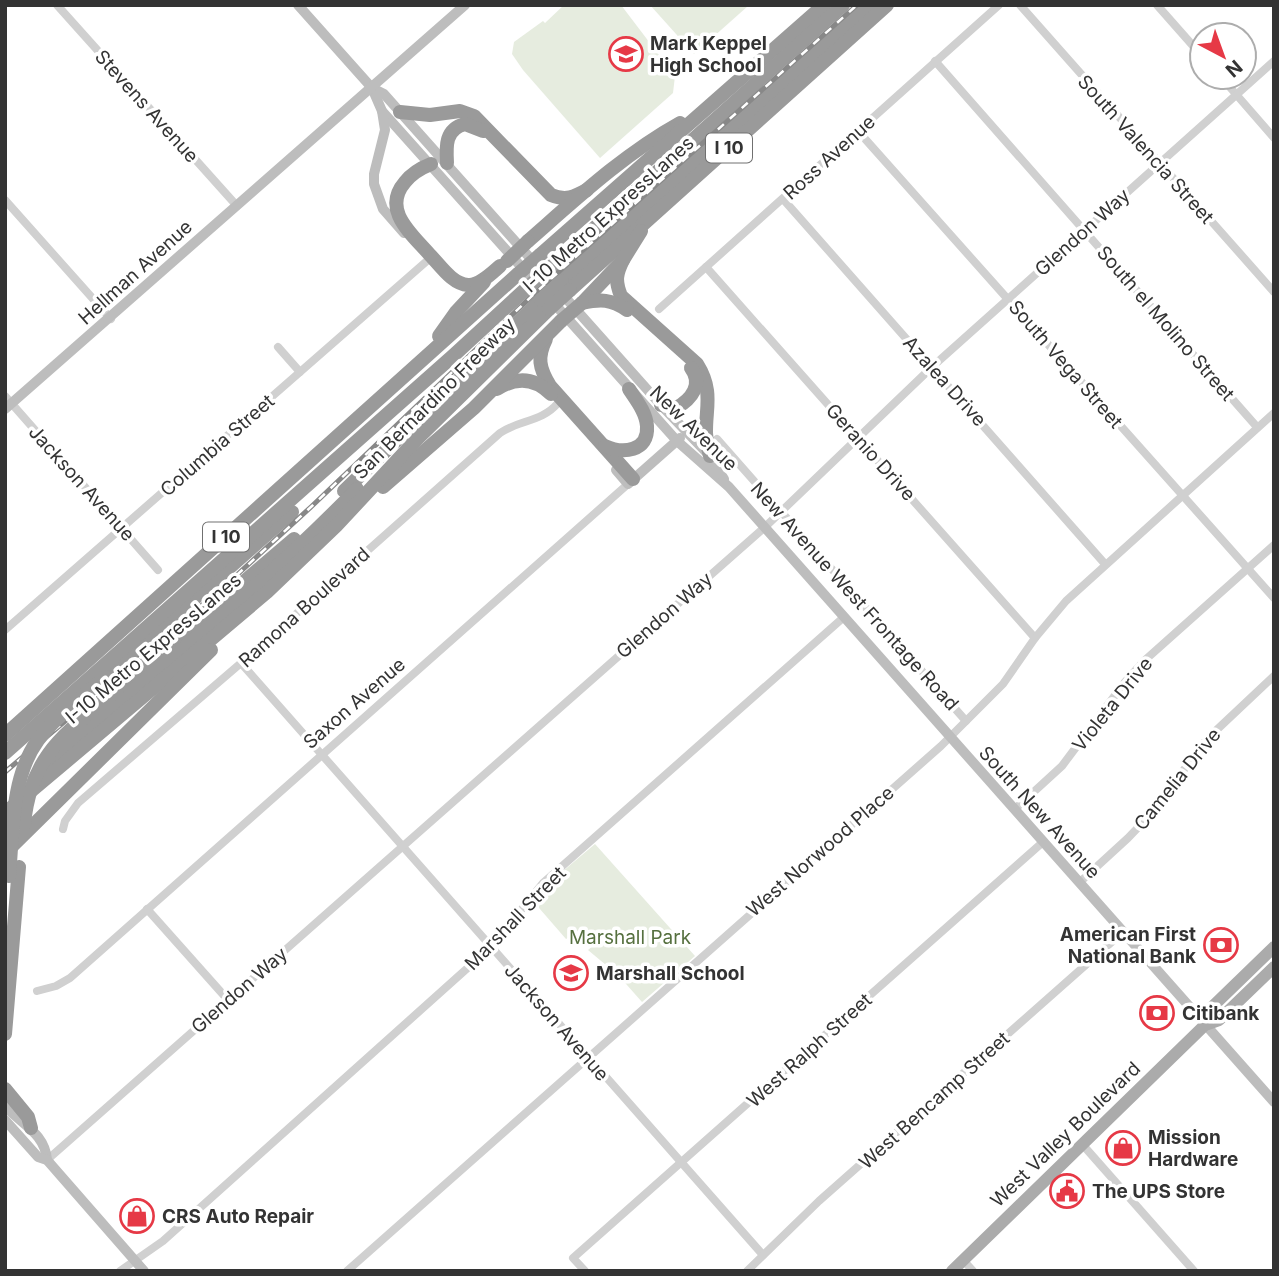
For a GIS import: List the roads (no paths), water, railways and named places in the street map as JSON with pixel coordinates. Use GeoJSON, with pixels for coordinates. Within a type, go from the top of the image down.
{"type":"FeatureCollection","features":[{"type":"Feature","properties":{"kind":"highway","name":"San Bernardino Freeway"},"geometry":{"type":"LineString","coordinates":[[5,735],[429,352],[824,5]]}},
{"type":"Feature","properties":{"kind":"highway","name":"I-10 Metro ExpressLanes"},"geometry":{"type":"LineString","coordinates":[[5,753],[843,5]]}},
{"type":"Feature","properties":{"kind":"highway","name":"I-10 Metro ExpressLanes"},"geometry":{"type":"LineString","coordinates":[[566,285],[869,5]]}},
{"type":"Feature","properties":{"kind":"highway","name":"San Bernardino Freeway"},"geometry":{"type":"LineString","coordinates":[[5,813],[267,592],[336,526],[566,285],[646,222],[887,5]]}},
{"type":"Feature","properties":{"kind":"highway"},"geometry":{"type":"LineString","coordinates":[[431,164],[415,172],[397,193],[395,204],[398,215],[449,274],[466,285],[476,284],[587,190],[663,133],[706,109]]}},
{"type":"Feature","properties":{"kind":"highway"},"geometry":{"type":"LineString","coordinates":[[400,112],[430,115],[460,111],[474,116],[551,195],[561,199],[572,198],[587,190]]}},
{"type":"Feature","properties":{"kind":"highway"},"geometry":{"type":"LineString","coordinates":[[447,163],[446,142],[452,130],[458,126],[471,125],[490,138],[547,204],[545,221],[528,241]]}},
{"type":"Feature","properties":{"kind":"highway"},"geometry":{"type":"LineString","coordinates":[[646,222],[623,260],[617,273],[617,284],[621,296],[697,365],[703,374],[709,399],[705,428],[710,456]]}},
{"type":"Feature","properties":{"kind":"highway"},"geometry":{"type":"LineString","coordinates":[[428,260],[453,289],[456,312]]}},
{"type":"Feature","properties":{"kind":"highway"},"geometry":{"type":"LineString","coordinates":[[336,526],[484,397],[623,260]]}},
{"type":"Feature","properties":{"kind":"highway"},"geometry":{"type":"LineString","coordinates":[[429,352],[456,312],[503,263]]}},
{"type":"Feature","properties":{"kind":"highway"},"geometry":{"type":"LineString","coordinates":[[582,303],[600,299],[615,301],[687,362],[695,372],[695,391],[676,408],[661,405]]}},
{"type":"Feature","properties":{"kind":"highway","name":"I-10 Metro ExpressLanes"},"geometry":{"type":"LineString","coordinates":[[5,796],[163,667],[284,561],[438,406],[448,390],[545,305]]}},
{"type":"Feature","properties":{"kind":"highway"},"geometry":{"type":"LineString","coordinates":[[550,332],[538,361],[542,373],[550,386],[605,446],[631,482]]}},
{"type":"Feature","properties":{"kind":"highway"},"geometry":{"type":"LineString","coordinates":[[5,1034],[17,798],[21,774],[29,755],[53,724],[263,540],[454,355]]}},
{"type":"Feature","properties":{"kind":"highway"},"geometry":{"type":"LineString","coordinates":[[484,397],[503,385],[530,380],[549,392],[558,403]]}},
{"type":"Feature","properties":{"kind":"highway"},"geometry":{"type":"LineString","coordinates":[[605,446],[622,452],[630,451],[644,438],[647,430],[644,416],[629,389]]}},
{"type":"Feature","properties":{"kind":"highway"},"geometry":{"type":"LineString","coordinates":[[5,914],[32,782],[40,764],[53,746],[291,542],[448,390]]}},
{"type":"Feature","properties":{"kind":"highway"},"geometry":{"type":"LineString","coordinates":[[5,853],[178,684],[267,592]]}},
{"type":"Feature","properties":{"kind":"highway"},"geometry":{"type":"LineString","coordinates":[[5,727],[21,720]]}},
{"type":"Feature","properties":{"kind":"highway"},"geometry":{"type":"LineString","coordinates":[[5,1089],[28,1118],[31,1128]]}},
{"type":"Feature","properties":{"kind":"main road","name":"New Avenue"},"geometry":{"type":"LineString","coordinates":[[298,5],[372,88],[383,110],[629,389],[677,441],[729,487]]}},
{"type":"Feature","properties":{"kind":"main road","name":"Hellman Avenue"},"geometry":{"type":"LineString","coordinates":[[7,403],[111,318],[465,5]]}},
{"type":"Feature","properties":{"kind":"main road","name":"New Avenue"},"geometry":{"type":"LineString","coordinates":[[372,88],[384,94],[661,405],[710,456],[729,487]]}},
{"type":"Feature","properties":{"kind":"main road"},"geometry":{"type":"LineString","coordinates":[[383,110],[385,130],[374,174],[376,193],[383,209],[428,260]]}},
{"type":"Feature","properties":{"kind":"main road"},"geometry":{"type":"LineString","coordinates":[[558,403],[631,482]]}},
{"type":"Feature","properties":{"kind":"main road","name":"Saxon Avenue"},"geometry":{"type":"LineString","coordinates":[[631,482],[687,431]]}},
{"type":"Feature","properties":{"kind":"main road"},"geometry":{"type":"LineString","coordinates":[[729,487],[765,527]]}},
{"type":"Feature","properties":{"kind":"main road","name":"South New Avenue"},"geometry":{"type":"LineString","coordinates":[[765,527],[1274,1102]]}},
{"type":"Feature","properties":{"kind":"main road"},"geometry":{"type":"LineString","coordinates":[[1205,1025],[1210,1009],[1274,947]]}},
{"type":"Feature","properties":{"kind":"main road"},"geometry":{"type":"LineString","coordinates":[[1205,1025],[1219,1020],[1274,967]]}},
{"type":"Feature","properties":{"kind":"main road","name":"West Valley Boulevard"},"geometry":{"type":"LineString","coordinates":[[953,1271],[1205,1025]]}},
{"type":"Feature","properties":{"kind":"main road"},"geometry":{"type":"LineString","coordinates":[[5,1106],[31,1128],[46,1147],[47,1160]]}},
{"type":"Feature","properties":{"kind":"main road"},"geometry":{"type":"LineString","coordinates":[[5,1120],[38,1157],[47,1160],[144,1271]]}},
{"type":"Feature","properties":{"kind":"street","name":"Stevens Avenue"},"geometry":{"type":"LineString","coordinates":[[57,5],[237,206]]}},
{"type":"Feature","properties":{"kind":"street","name":"Ross Avenue"},"geometry":{"type":"LineString","coordinates":[[659,309],[999,5]]}},
{"type":"Feature","properties":{"kind":"street","name":"South Valencia Street"},"geometry":{"type":"LineString","coordinates":[[1020,5],[1274,292]]}},
{"type":"Feature","properties":{"kind":"street"},"geometry":{"type":"LineString","coordinates":[[1157,5],[1188,40]]}},
{"type":"Feature","properties":{"kind":"street","name":"South el Molino Street"},"geometry":{"type":"LineString","coordinates":[[935,61],[1257,427]]}},
{"type":"Feature","properties":{"kind":"street","name":"Glendon Way"},"geometry":{"type":"LineString","coordinates":[[47,1160],[765,527],[932,367],[1274,61]]}},
{"type":"Feature","properties":{"kind":"street"},"geometry":{"type":"LineString","coordinates":[[1233,91],[1274,138]]}},
{"type":"Feature","properties":{"kind":"street","name":"South Vega Street"},"geometry":{"type":"LineString","coordinates":[[859,131],[1274,598]]}},
{"type":"Feature","properties":{"kind":"street","name":"Azalea Drive"},"geometry":{"type":"LineString","coordinates":[[783,199],[1105,564]]}},
{"type":"Feature","properties":{"kind":"street"},"geometry":{"type":"LineString","coordinates":[[5,200],[111,318]]}},
{"type":"Feature","properties":{"kind":"street","name":"Columbia Street"},"geometry":{"type":"LineString","coordinates":[[5,630],[428,260]]}},
{"type":"Feature","properties":{"kind":"street","name":"Geranio Drive"},"geometry":{"type":"LineString","coordinates":[[706,267],[1035,638]]}},
{"type":"Feature","properties":{"kind":"street"},"geometry":{"type":"LineString","coordinates":[[278,347],[300,372]]}},
{"type":"Feature","properties":{"kind":"street","name":"Jackson Avenue"},"geometry":{"type":"LineString","coordinates":[[7,403],[158,569]]}},
{"type":"Feature","properties":{"kind":"street","name":"Ramona Boulevard"},"geometry":{"type":"LineString","coordinates":[[63,829],[65,821],[78,803],[241,663],[500,433],[510,425],[543,416],[558,403]]}},
{"type":"Feature","properties":{"kind":"street","name":"West Norwood Place"},"geometry":{"type":"LineString","coordinates":[[346,1271],[966,721],[1003,684],[1035,638],[1066,601],[1274,413]]}},
{"type":"Feature","properties":{"kind":"street","name":"New Avenue West Frontage Road"},"geometry":{"type":"LineString","coordinates":[[717,439],[966,721]]}},
{"type":"Feature","properties":{"kind":"street","name":"Saxon Avenue"},"geometry":{"type":"LineString","coordinates":[[37,991],[56,986],[70,978],[631,482]]}},
{"type":"Feature","properties":{"kind":"street","name":"Violeta Drive"},"geometry":{"type":"LineString","coordinates":[[1015,809],[1062,766],[1144,661],[1274,545]]}},
{"type":"Feature","properties":{"kind":"street","name":"Marshall Street"},"geometry":{"type":"LineString","coordinates":[[120,1271],[163,1241],[491,947],[543,883],[844,617]]}},
{"type":"Feature","properties":{"kind":"street","name":"Jackson Avenue"},"geometry":{"type":"LineString","coordinates":[[241,663],[763,1255]]}},
{"type":"Feature","properties":{"kind":"street","name":"Camelia Drive"},"geometry":{"type":"LineString","coordinates":[[1080,882],[1150,815],[1206,738],[1274,676]]}},
{"type":"Feature","properties":{"kind":"street","name":"West Ralph Street"},"geometry":{"type":"LineString","coordinates":[[585,1271],[573,1258],[1044,842]]}},
{"type":"Feature","properties":{"kind":"street"},"geometry":{"type":"LineString","coordinates":[[147,909],[228,1000]]}},
{"type":"Feature","properties":{"kind":"street","name":"West Bencamp Street"},"geometry":{"type":"LineString","coordinates":[[747,1271],[819,1202],[1123,932]]}},
{"type":"Feature","properties":{"kind":"street"},"geometry":{"type":"LineString","coordinates":[[1082,1144],[1194,1271]]}},
{"type":"Feature","properties":{"kind":"street"},"geometry":{"type":"LineString","coordinates":[[963,1260],[973,1271]]}},
{"type":"Feature","properties":{"kind":"railway"},"geometry":{"type":"LineString","coordinates":[[5,772],[227,584],[534,294],[857,5]]}},
{"type":"Feature","properties":{"kind":"place","name":"Mark Keppel High School"},"geometry":{"type":"Point","coordinates":[626,54]}},
{"type":"Feature","properties":{"kind":"place","name":"American First National Bank"},"geometry":{"type":"Point","coordinates":[1221,945]}},
{"type":"Feature","properties":{"kind":"place","name":"Marshall School"},"geometry":{"type":"Point","coordinates":[571,973]}},
{"type":"Feature","properties":{"kind":"place","name":"Citibank"},"geometry":{"type":"Point","coordinates":[1157,1013]}},
{"type":"Feature","properties":{"kind":"place","name":"Mission Hardware"},"geometry":{"type":"Point","coordinates":[1123,1148]}},
{"type":"Feature","properties":{"kind":"place","name":"The UPS Store"},"geometry":{"type":"Point","coordinates":[1067,1191]}},
{"type":"Feature","properties":{"kind":"place","name":"CRS Auto Repair"},"geometry":{"type":"Point","coordinates":[137,1216]}},
{"type":"Feature","properties":{"kind":"park label","name":"Marshall Park"},"geometry":{"type":"Point","coordinates":[630,937]}}]}
